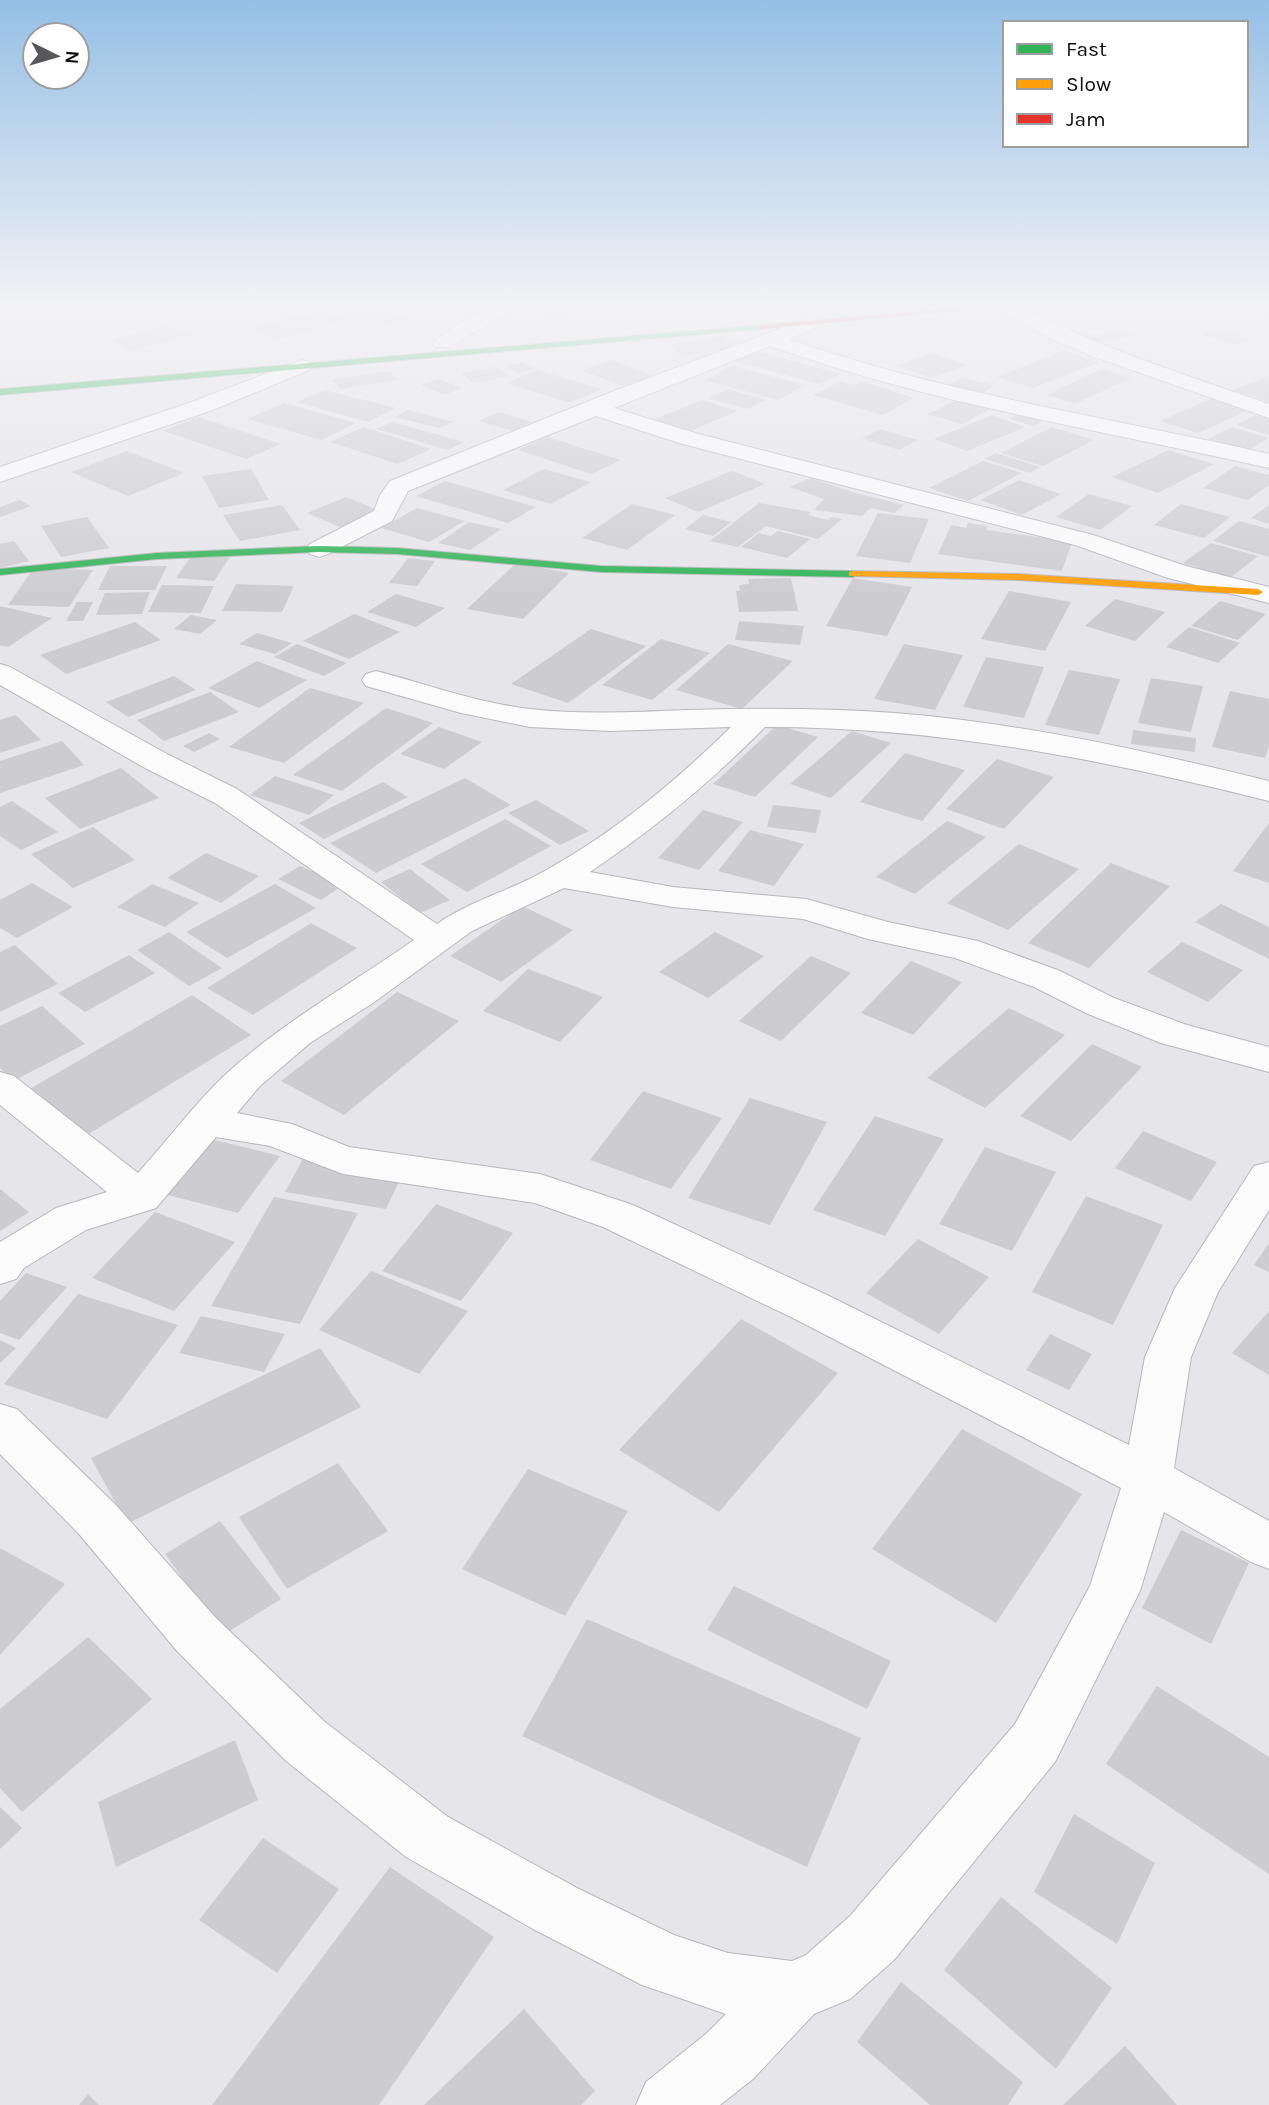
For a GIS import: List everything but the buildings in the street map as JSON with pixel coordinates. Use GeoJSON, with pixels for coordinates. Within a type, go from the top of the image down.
{"type":"FeatureCollection","features":[{"type":"Feature","properties":{"kind":"main road"},"geometry":{"type":"LineString","coordinates":[[0,572],[157,556],[319,549],[397,551],[601,569],[1018,577],[1263,594]]}},
{"type":"Feature","properties":{"kind":"street"},"geometry":{"type":"LineString","coordinates":[[0,475],[209,403]]}},
{"type":"Feature","properties":{"kind":"street"},"geometry":{"type":"LineString","coordinates":[[319,549],[383,516],[388,512],[391,494],[400,486],[607,403]]}},
{"type":"Feature","properties":{"kind":"street"},"geometry":{"type":"LineString","coordinates":[[1001,403],[1269,461]]}},
{"type":"Feature","properties":{"kind":"street"},"geometry":{"type":"LineString","coordinates":[[1247,403],[1269,411]]}},
{"type":"Feature","properties":{"kind":"street"},"geometry":{"type":"LineString","coordinates":[[595,409],[687,438],[1084,540],[1178,572],[1263,594]]}},
{"type":"Feature","properties":{"kind":"street"},"geometry":{"type":"LineString","coordinates":[[0,673],[156,761],[226,796],[436,939]]}},
{"type":"Feature","properties":{"kind":"street"},"geometry":{"type":"LineString","coordinates":[[376,680],[481,710],[530,718],[588,722],[758,717],[895,722],[981,733],[1178,768],[1269,791]]}},
{"type":"Feature","properties":{"kind":"street"},"geometry":{"type":"LineString","coordinates":[[0,1268],[9,1257],[71,1219],[141,1197],[246,1077],[297,1034],[360,995],[460,924],[560,877],[627,832],[707,768],[758,717]]}},
{"type":"Feature","properties":{"kind":"street"},"geometry":{"type":"LineString","coordinates":[[560,877],[673,897],[806,909],[881,931],[965,949],[1047,979],[1101,1006],[1174,1034],[1269,1060]]}},
{"type":"Feature","properties":{"kind":"street"},"geometry":{"type":"LineString","coordinates":[[0,1085],[141,1197]]}},
{"type":"Feature","properties":{"kind":"street"},"geometry":{"type":"LineString","coordinates":[[209,1122],[278,1134],[343,1160],[541,1189],[618,1216],[810,1307],[1148,1478],[1269,1547]]}},
{"type":"Feature","properties":{"kind":"street"},"geometry":{"type":"LineString","coordinates":[[668,2105],[730,2056],[792,1992],[828,1978],[872,1938],[1035,1744],[1114,1591],[1145,1494],[1168,1357],[1197,1289],[1269,1176]]}},
{"type":"Feature","properties":{"kind":"street"},"geometry":{"type":"LineString","coordinates":[[0,1423],[97,1519],[196,1634],[295,1731],[427,1837],[556,1909],[664,1963],[728,1984],[792,1992]]}},
{"type":"Feature","properties":{"kind":"traffic: fast"},"geometry":{"type":"LineString","coordinates":[[0,572],[157,556],[319,549],[397,551],[601,569],[853,574]]}},
{"type":"Feature","properties":{"kind":"traffic: slow"},"geometry":{"type":"LineString","coordinates":[[853,574],[1018,577],[1258,592]]}}]}
